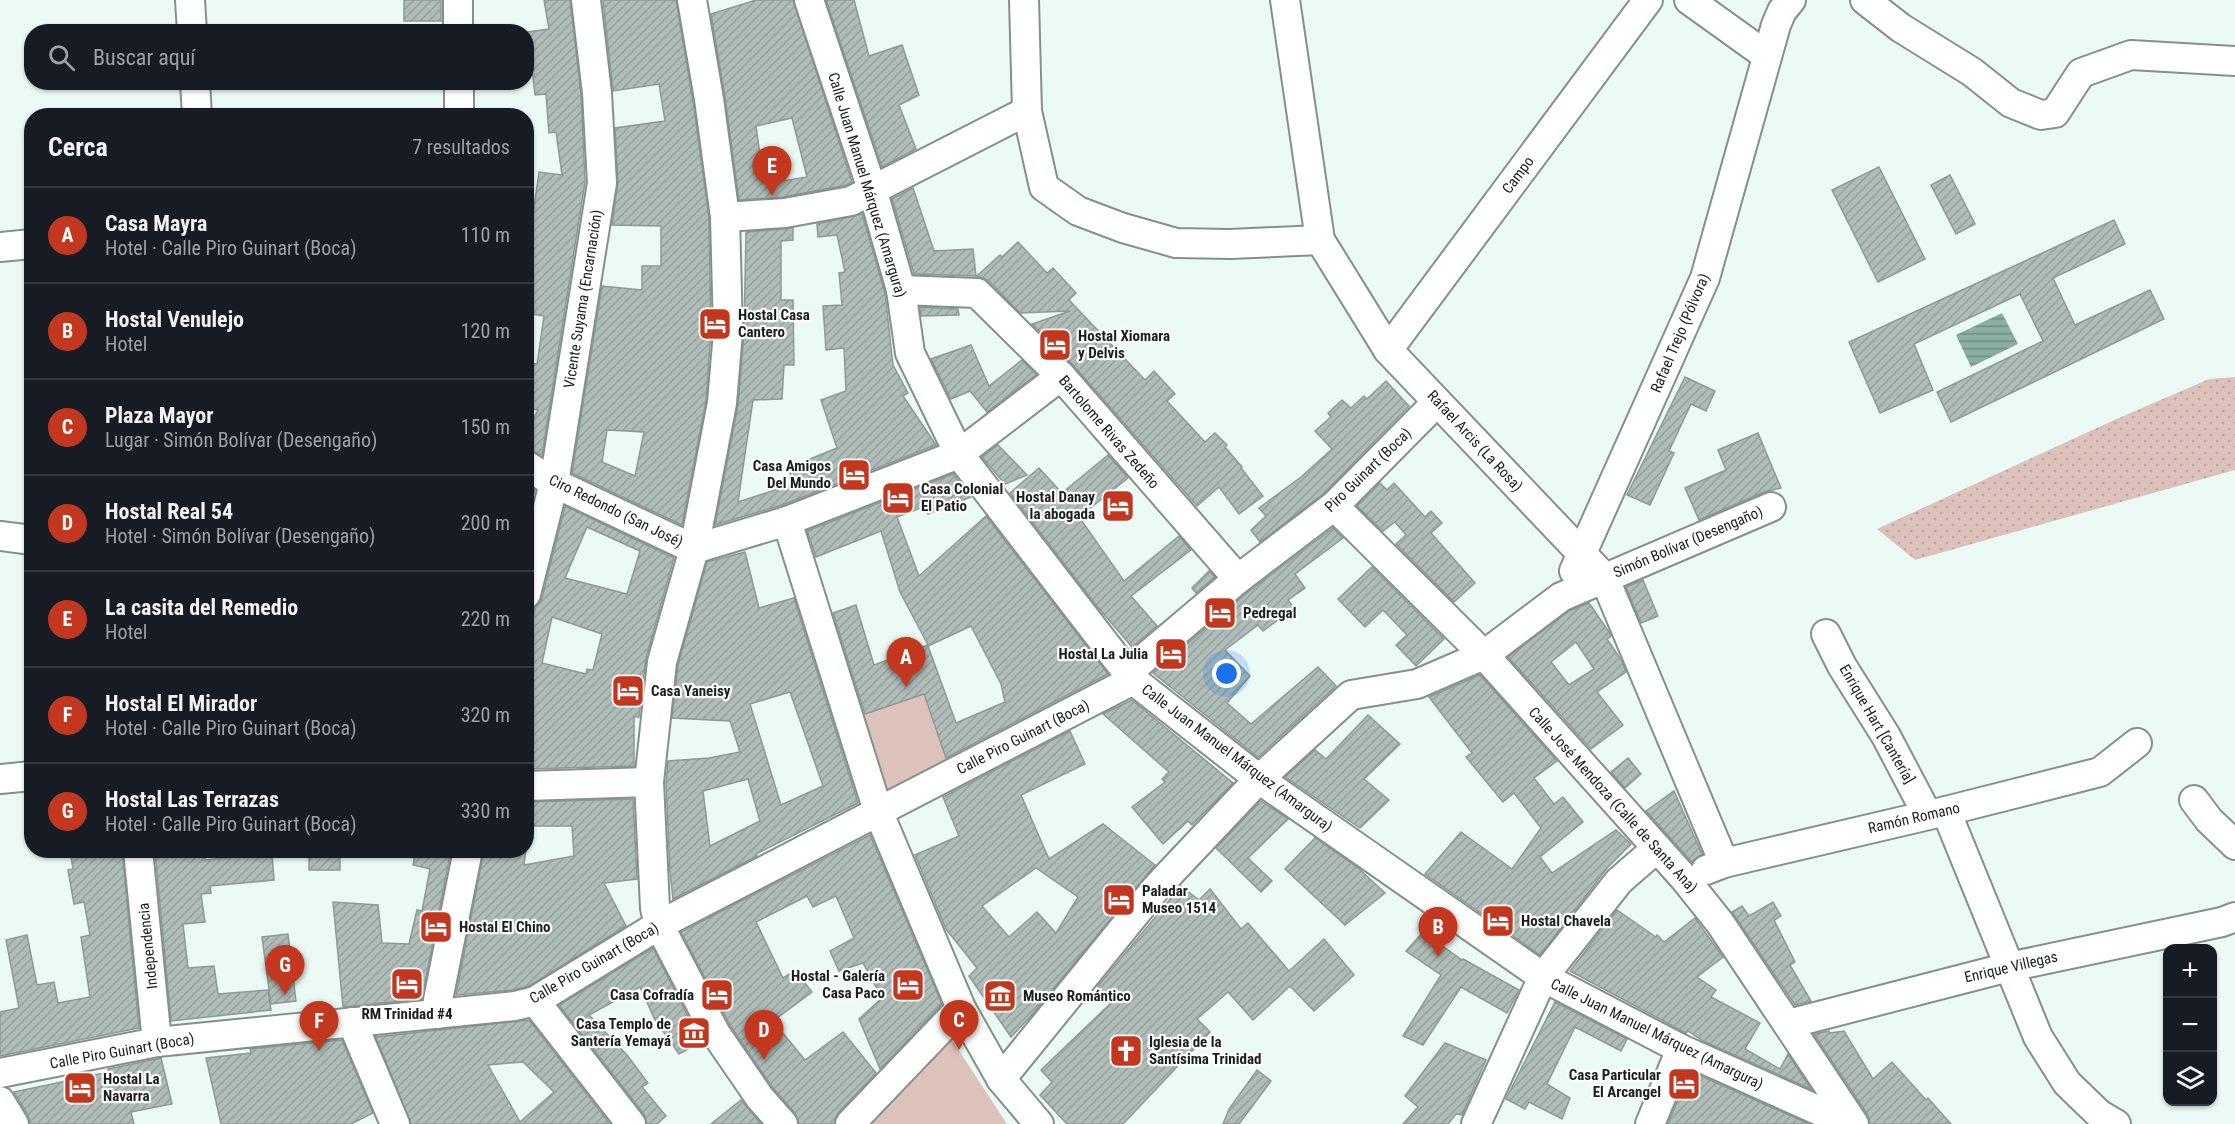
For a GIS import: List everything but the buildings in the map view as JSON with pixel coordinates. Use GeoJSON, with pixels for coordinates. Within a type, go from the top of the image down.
{"type":"FeatureCollection","features":[{"type":"Feature","properties":{"kind":"street"},"geometry":{"type":"LineString","coordinates":[[190,0],[192,24]]}},
{"type":"Feature","properties":{"kind":"street"},"geometry":{"type":"LineString","coordinates":[[458,0],[458,24]]}},
{"type":"Feature","properties":{"kind":"street","name":"Vicente Suyama (Encarnación)"},"geometry":{"type":"LineString","coordinates":[[534,562],[554,483],[602,183],[597,93],[586,0]]}},
{"type":"Feature","properties":{"kind":"street"},"geometry":{"type":"LineString","coordinates":[[692,0],[709,99],[725,217],[728,332],[722,403],[694,549],[662,662],[649,782],[656,908],[659,926],[716,1034],[760,1098],[783,1124]]}},
{"type":"Feature","properties":{"kind":"street","name":"Calle Juan Manuel Márquez (Amargura)"},"geometry":{"type":"LineString","coordinates":[[809,0],[873,192],[901,290],[910,353],[959,454],[1130,677],[1259,779],[1543,977],[1681,1049],[1849,1124]]}},
{"type":"Feature","properties":{"kind":"street"},"geometry":{"type":"LineString","coordinates":[[1024,0],[1027,111],[1044,187],[1078,211],[1124,228],[1176,243],[1230,244],[1320,240]]}},
{"type":"Feature","properties":{"kind":"street","name":"Rafael Arcis (La Rosa)"},"geometry":{"type":"LineString","coordinates":[[1285,0],[1320,240],[1388,350],[1604,577],[1724,863]]}},
{"type":"Feature","properties":{"kind":"street","name":"Campo"},"geometry":{"type":"LineString","coordinates":[[1388,350],[1648,0]]}},
{"type":"Feature","properties":{"kind":"street"},"geometry":{"type":"LineString","coordinates":[[1689,0],[1767,57]]}},
{"type":"Feature","properties":{"kind":"street","name":"Rafael Trejo (Pólvora)"},"geometry":{"type":"LineString","coordinates":[[1561,597],[1582,556],[1705,278],[1767,57],[1782,11],[1791,0]]}},
{"type":"Feature","properties":{"kind":"street"},"geometry":{"type":"LineString","coordinates":[[1865,0],[1901,28],[1972,72],[2011,103],[2041,115],[2055,113],[2081,73],[2131,55],[2235,61]]}},
{"type":"Feature","properties":{"kind":"street"},"geometry":{"type":"LineString","coordinates":[[195,90],[197,108]]}},
{"type":"Feature","properties":{"kind":"street"},"geometry":{"type":"LineString","coordinates":[[459,90],[459,108]]}},
{"type":"Feature","properties":{"kind":"street"},"geometry":{"type":"LineString","coordinates":[[725,217],[785,213],[851,201],[873,192],[1027,111]]}},
{"type":"Feature","properties":{"kind":"street"},"geometry":{"type":"LineString","coordinates":[[0,247],[24,245]]}},
{"type":"Feature","properties":{"kind":"street","name":"Bartolome Rivas Zedeño"},"geometry":{"type":"LineString","coordinates":[[901,290],[977,293],[1061,376],[1238,579]]}},
{"type":"Feature","properties":{"kind":"street","name":"Ciro Redondo (San José)"},"geometry":{"type":"LineString","coordinates":[[534,470],[554,483],[694,549],[787,521],[959,454],[1061,376]]}},
{"type":"Feature","properties":{"kind":"street","name":"Piro Guinart (Boca)"},"geometry":{"type":"LineString","coordinates":[[1238,579],[1334,506],[1437,402]]}},
{"type":"Feature","properties":{"kind":"street","name":"Calle José Mendoza (Calle de Santa Ana)"},"geometry":{"type":"LineString","coordinates":[[1334,506],[1484,655],[1684,878],[1720,923],[1854,1124]]}},
{"type":"Feature","properties":{"kind":"street","name":"Simón Bolívar (Desengaño)"},"geometry":{"type":"LineString","coordinates":[[1561,597],[1772,507]]}},
{"type":"Feature","properties":{"kind":"street"},"geometry":{"type":"LineString","coordinates":[[787,521],[878,811],[961,1008],[1001,1079],[1039,1124]]}},
{"type":"Feature","properties":{"kind":"street"},"geometry":{"type":"LineString","coordinates":[[0,536],[24,539]]}},
{"type":"Feature","properties":{"kind":"street","name":"Calle Piro Guinart (Boca)"},"geometry":{"type":"LineString","coordinates":[[0,1073],[157,1042],[515,1006],[535,1001],[659,926],[1130,677],[1238,579]]}},
{"type":"Feature","properties":{"kind":"street"},"geometry":{"type":"LineString","coordinates":[[1001,1079],[1157,887],[1259,779],[1351,695],[1417,684],[1484,655],[1561,597]]}},
{"type":"Feature","properties":{"kind":"street","name":"Enrique Hart [Cantería]"},"geometry":{"type":"LineString","coordinates":[[1826,634],[1842,666],[1937,813],[2009,967],[2038,1037],[2067,1083],[2099,1114],[2116,1124]]}},
{"type":"Feature","properties":{"kind":"street","name":"Ramón Romano"},"geometry":{"type":"LineString","coordinates":[[1684,878],[1724,863],[2100,772],[2137,742]]}},
{"type":"Feature","properties":{"kind":"street"},"geometry":{"type":"LineString","coordinates":[[0,779],[24,777]]}},
{"type":"Feature","properties":{"kind":"street"},"geometry":{"type":"LineString","coordinates":[[534,786],[649,782]]}},
{"type":"Feature","properties":{"kind":"street"},"geometry":{"type":"LineString","coordinates":[[2194,800],[2235,845]]}},
{"type":"Feature","properties":{"kind":"street"},"geometry":{"type":"LineString","coordinates":[[1476,1124],[1543,977],[1619,881],[1657,848]]}},
{"type":"Feature","properties":{"kind":"street","name":"Independencia"},"geometry":{"type":"LineString","coordinates":[[139,858],[157,1042]]}},
{"type":"Feature","properties":{"kind":"street"},"geometry":{"type":"LineString","coordinates":[[437,1014],[466,858]]}},
{"type":"Feature","properties":{"kind":"street","name":"Enrique Villegas"},"geometry":{"type":"LineString","coordinates":[[1788,1024],[2009,967],[2231,926]]}},
{"type":"Feature","properties":{"kind":"street"},"geometry":{"type":"LineString","coordinates":[[535,1001],[631,1124]]}},
{"type":"Feature","properties":{"kind":"street"},"geometry":{"type":"LineString","coordinates":[[850,1124],[961,1008]]}},
{"type":"Feature","properties":{"kind":"street"},"geometry":{"type":"LineString","coordinates":[[352,1022],[395,1124]]}},
{"type":"Feature","properties":{"kind":"street"},"geometry":{"type":"LineString","coordinates":[[1650,1124],[1681,1049]]}},
{"type":"Feature","properties":{"kind":"street"},"geometry":{"type":"LineString","coordinates":[[0,1101],[14,1124]]}},
{"type":"Feature","properties":{"kind":"shaded area"},"geometry":{"type":"Polygon","coordinates":[[[2002,313],[2018,344],[1971,367],[1956,335],[2002,313]]]}},
{"type":"Feature","properties":{"kind":"shaded area"},"geometry":{"type":"Polygon","coordinates":[[[2235,377],[2235,470],[1915,560],[1877,529],[2209,379],[2235,377]]]}},
{"type":"Feature","properties":{"kind":"shaded area"},"geometry":{"type":"Polygon","coordinates":[[[924,694],[949,764],[885,793],[858,716],[924,694]]]}},
{"type":"Feature","properties":{"kind":"shaded area"},"geometry":{"type":"Polygon","coordinates":[[[952,1040],[1007,1124],[867,1124],[945,1041],[952,1040]]]}},
{"type":"Feature","properties":{"kind":"place","name":"La casita del Remedio"},"geometry":{"type":"Point","coordinates":[772,196]}},
{"type":"Feature","properties":{"kind":"place","name":"Hostal Casa Cantero"},"geometry":{"type":"Point","coordinates":[715,324]}},
{"type":"Feature","properties":{"kind":"place","name":"Hostal Xiomara y Delvis"},"geometry":{"type":"Point","coordinates":[1055,345]}},
{"type":"Feature","properties":{"kind":"place","name":"Casa Amigos Del Mundo"},"geometry":{"type":"Point","coordinates":[854,475]}},
{"type":"Feature","properties":{"kind":"place","name":"Casa Colonial El Patio"},"geometry":{"type":"Point","coordinates":[898,498]}},
{"type":"Feature","properties":{"kind":"place","name":"Hostal Danay la abogada"},"geometry":{"type":"Point","coordinates":[1118,506]}},
{"type":"Feature","properties":{"kind":"place","name":"Pedregal"},"geometry":{"type":"Point","coordinates":[1220,613]}},
{"type":"Feature","properties":{"kind":"place","name":"Hostal La Julia"},"geometry":{"type":"Point","coordinates":[1171,654]}},
{"type":"Feature","properties":{"kind":"place","name":"Casa Mayra"},"geometry":{"type":"Point","coordinates":[906,687]}},
{"type":"Feature","properties":{"kind":"place","name":"Casa Yaneisy"},"geometry":{"type":"Point","coordinates":[628,691]}},
{"type":"Feature","properties":{"kind":"place","name":"Paladar Museo 1514"},"geometry":{"type":"Point","coordinates":[1119,900]}},
{"type":"Feature","properties":{"kind":"place","name":"Hostal Chavela"},"geometry":{"type":"Point","coordinates":[1498,921]}},
{"type":"Feature","properties":{"kind":"place","name":"Hostal El Chino"},"geometry":{"type":"Point","coordinates":[436,927]}},
{"type":"Feature","properties":{"kind":"place","name":"Hostal Venulejo"},"geometry":{"type":"Point","coordinates":[1438,957]}},
{"type":"Feature","properties":{"kind":"place","name":"RM Trinidad #4"},"geometry":{"type":"Point","coordinates":[407,984]}},
{"type":"Feature","properties":{"kind":"place","name":"Hostal - Galería Casa Paco"},"geometry":{"type":"Point","coordinates":[908,985]}},
{"type":"Feature","properties":{"kind":"place","name":"Hostal Las Terrazas"},"geometry":{"type":"Point","coordinates":[285,995]}},
{"type":"Feature","properties":{"kind":"place","name":"Casa Cofradía"},"geometry":{"type":"Point","coordinates":[717,995]}},
{"type":"Feature","properties":{"kind":"place","name":"Museo Romántico"},"geometry":{"type":"Point","coordinates":[1000,996]}},
{"type":"Feature","properties":{"kind":"place","name":"Casa Templo de Santería Yemayá"},"geometry":{"type":"Point","coordinates":[694,1033]}},
{"type":"Feature","properties":{"kind":"place","name":"Plaza Mayor"},"geometry":{"type":"Point","coordinates":[959,1050]}},
{"type":"Feature","properties":{"kind":"place","name":"Hostal El Mirador"},"geometry":{"type":"Point","coordinates":[319,1051]}},
{"type":"Feature","properties":{"kind":"place","name":"Iglesia de la Santísima Trinidad"},"geometry":{"type":"Point","coordinates":[1126,1051]}},
{"type":"Feature","properties":{"kind":"place","name":"Hostal Real 54"},"geometry":{"type":"Point","coordinates":[764,1060]}},
{"type":"Feature","properties":{"kind":"place","name":"Casa Particular El Arcangel"},"geometry":{"type":"Point","coordinates":[1684,1084]}},
{"type":"Feature","properties":{"kind":"place","name":"Hostal La Navarra"},"geometry":{"type":"Point","coordinates":[80,1088]}}]}
